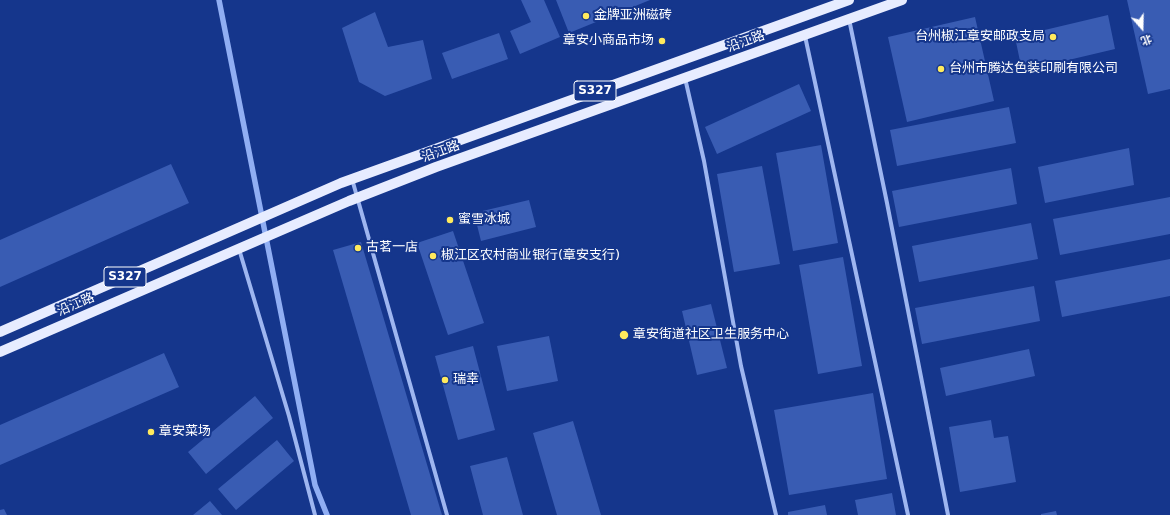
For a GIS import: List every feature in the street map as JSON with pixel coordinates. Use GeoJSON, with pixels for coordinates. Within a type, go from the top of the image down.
{"type":"FeatureCollection","features":[{"type":"Feature","properties":{"kind":"main road","name":"沿江路"},"geometry":{"type":"LineString","coordinates":[[0,332],[341,183],[849,0]]}},
{"type":"Feature","properties":{"kind":"main road","name":"沿江路"},"geometry":{"type":"LineString","coordinates":[[0,352],[353,199],[902,0]]}},
{"type":"Feature","properties":{"kind":"street"},"geometry":{"type":"LineString","coordinates":[[848,19],[887,203],[948,515]]}},
{"type":"Feature","properties":{"kind":"street"},"geometry":{"type":"LineString","coordinates":[[804,36],[908,515]]}},
{"type":"Feature","properties":{"kind":"street"},"geometry":{"type":"LineString","coordinates":[[685,78],[704,161],[741,366],[776,515]]}},
{"type":"Feature","properties":{"kind":"street"},"geometry":{"type":"LineString","coordinates":[[352,179],[353,199],[447,515]]}},
{"type":"Feature","properties":{"kind":"street"},"geometry":{"type":"LineString","coordinates":[[238,249],[290,416],[315,515]]}},
{"type":"Feature","properties":{"kind":"building"},"geometry":{"type":"Polygon","coordinates":[[[521,0],[544,0],[560,37],[520,54],[510,31],[531,22],[521,0]]]}},
{"type":"Feature","properties":{"kind":"building","name":"金牌亚洲磁砖"},"geometry":{"type":"Polygon","coordinates":[[[556,0],[650,0],[569,33],[556,0]]]}},
{"type":"Feature","properties":{"kind":"building"},"geometry":{"type":"Polygon","coordinates":[[[1127,0],[1170,0],[1170,89],[1148,94],[1127,0]]]}},
{"type":"Feature","properties":{"kind":"building"},"geometry":{"type":"Polygon","coordinates":[[[375,12],[388,47],[423,40],[432,79],[385,96],[359,82],[342,28],[375,12]]]}},
{"type":"Feature","properties":{"kind":"building"},"geometry":{"type":"Polygon","coordinates":[[[1108,15],[1115,49],[1022,71],[1015,37],[1108,15]]]}},
{"type":"Feature","properties":{"kind":"building","name":"台州市腾达色装印刷有限公司"},"geometry":{"type":"Polygon","coordinates":[[[975,17],[994,101],[907,122],[888,37],[975,17]]]}},
{"type":"Feature","properties":{"kind":"building"},"geometry":{"type":"Polygon","coordinates":[[[499,33],[508,59],[452,79],[442,53],[499,33]]]}},
{"type":"Feature","properties":{"kind":"building"},"geometry":{"type":"Polygon","coordinates":[[[799,84],[811,111],[717,154],[705,127],[799,84]]]}},
{"type":"Feature","properties":{"kind":"building"},"geometry":{"type":"Polygon","coordinates":[[[1009,107],[1016,143],[897,166],[890,130],[1009,107]]]}},
{"type":"Feature","properties":{"kind":"building"},"geometry":{"type":"Polygon","coordinates":[[[821,145],[838,243],[793,251],[776,153],[821,145]]]}},
{"type":"Feature","properties":{"kind":"building"},"geometry":{"type":"Polygon","coordinates":[[[1129,148],[1134,185],[1045,203],[1038,167],[1129,148]]]}},
{"type":"Feature","properties":{"kind":"building"},"geometry":{"type":"Polygon","coordinates":[[[171,164],[189,203],[0,287],[0,240],[171,164]]]}},
{"type":"Feature","properties":{"kind":"building"},"geometry":{"type":"Polygon","coordinates":[[[762,166],[780,264],[734,272],[717,174],[762,166]]]}},
{"type":"Feature","properties":{"kind":"building"},"geometry":{"type":"Polygon","coordinates":[[[1011,168],[1017,204],[899,227],[892,191],[1011,168]]]}},
{"type":"Feature","properties":{"kind":"building"},"geometry":{"type":"Polygon","coordinates":[[[1170,197],[1170,234],[1060,255],[1053,219],[1170,197]]]}},
{"type":"Feature","properties":{"kind":"building"},"geometry":{"type":"Polygon","coordinates":[[[529,200],[536,227],[481,241],[474,213],[529,200]]]}},
{"type":"Feature","properties":{"kind":"building"},"geometry":{"type":"Polygon","coordinates":[[[1031,223],[1038,259],[919,282],[912,246],[1031,223]]]}},
{"type":"Feature","properties":{"kind":"building"},"geometry":{"type":"Polygon","coordinates":[[[453,231],[484,323],[448,335],[417,243],[453,231]]]}},
{"type":"Feature","properties":{"kind":"building"},"geometry":{"type":"Polygon","coordinates":[[[361,242],[442,515],[411,515],[333,250],[361,242]]]}},
{"type":"Feature","properties":{"kind":"building"},"geometry":{"type":"Polygon","coordinates":[[[843,257],[862,366],[818,374],[799,265],[843,257]]]}},
{"type":"Feature","properties":{"kind":"building"},"geometry":{"type":"Polygon","coordinates":[[[1170,259],[1170,296],[1062,317],[1055,281],[1170,259]]]}},
{"type":"Feature","properties":{"kind":"building"},"geometry":{"type":"Polygon","coordinates":[[[1034,286],[1040,321],[922,344],[915,308],[1034,286]]]}},
{"type":"Feature","properties":{"kind":"building"},"geometry":{"type":"Polygon","coordinates":[[[711,304],[727,368],[697,375],[682,311],[711,304]]]}},
{"type":"Feature","properties":{"kind":"building"},"geometry":{"type":"Polygon","coordinates":[[[549,336],[558,381],[507,391],[497,346],[549,336]]]}},
{"type":"Feature","properties":{"kind":"building"},"geometry":{"type":"Polygon","coordinates":[[[473,346],[495,430],[458,440],[435,356],[473,346]]]}},
{"type":"Feature","properties":{"kind":"building"},"geometry":{"type":"Polygon","coordinates":[[[1029,349],[1035,376],[946,396],[940,368],[1029,349]]]}},
{"type":"Feature","properties":{"kind":"building"},"geometry":{"type":"Polygon","coordinates":[[[164,353],[179,387],[0,465],[0,425],[164,353]]]}},
{"type":"Feature","properties":{"kind":"building"},"geometry":{"type":"Polygon","coordinates":[[[873,393],[887,479],[789,495],[774,410],[873,393]]]}},
{"type":"Feature","properties":{"kind":"building"},"geometry":{"type":"Polygon","coordinates":[[[255,396],[273,418],[206,474],[188,452],[255,396]]]}},
{"type":"Feature","properties":{"kind":"building"},"geometry":{"type":"Polygon","coordinates":[[[991,420],[994,438],[1008,436],[1016,482],[960,492],[949,427],[991,420]]]}},
{"type":"Feature","properties":{"kind":"building"},"geometry":{"type":"Polygon","coordinates":[[[573,421],[601,515],[557,515],[533,433],[573,421]]]}},
{"type":"Feature","properties":{"kind":"building"},"geometry":{"type":"Polygon","coordinates":[[[277,440],[294,461],[236,510],[218,489],[277,440]]]}},
{"type":"Feature","properties":{"kind":"building"},"geometry":{"type":"Polygon","coordinates":[[[507,457],[523,515],[483,515],[470,466],[507,457]]]}},
{"type":"Feature","properties":{"kind":"building"},"geometry":{"type":"Polygon","coordinates":[[[892,493],[896,515],[858,515],[855,500],[892,493]]]}},
{"type":"Feature","properties":{"kind":"building"},"geometry":{"type":"Polygon","coordinates":[[[210,501],[222,515],[193,515],[210,501]]]}},
{"type":"Feature","properties":{"kind":"building"},"geometry":{"type":"Polygon","coordinates":[[[825,505],[827,515],[788,515],[788,512],[825,505]]]}},
{"type":"Feature","properties":{"kind":"building"},"geometry":{"type":"Polygon","coordinates":[[[4,509],[7,515],[0,515],[0,510],[4,509]]]}},
{"type":"Feature","properties":{"kind":"building"},"geometry":{"type":"Polygon","coordinates":[[[1056,511],[1057,515],[1041,515],[1041,514],[1056,511]]]}},
{"type":"Feature","properties":{"kind":"waterway"},"geometry":{"type":"LineString","coordinates":[[219,0],[315,485],[327,515]]}},
{"type":"Feature","properties":{"kind":"place","name":"金牌亚洲磁砖"},"geometry":{"type":"Point","coordinates":[586,16]}},
{"type":"Feature","properties":{"kind":"place","name":"台州椒江章安邮政支局"},"geometry":{"type":"Point","coordinates":[1053,37]}},
{"type":"Feature","properties":{"kind":"place","name":"章安小商品市场"},"geometry":{"type":"Point","coordinates":[662,41]}},
{"type":"Feature","properties":{"kind":"place","name":"台州市腾达色装印刷有限公司"},"geometry":{"type":"Point","coordinates":[941,69]}},
{"type":"Feature","properties":{"kind":"place","name":"蜜雪冰城"},"geometry":{"type":"Point","coordinates":[450,220]}},
{"type":"Feature","properties":{"kind":"place","name":"古茗一店"},"geometry":{"type":"Point","coordinates":[358,248]}},
{"type":"Feature","properties":{"kind":"place","name":"椒江区农村商业银行(章安支行)"},"geometry":{"type":"Point","coordinates":[433,256]}},
{"type":"Feature","properties":{"kind":"place","name":"章安街道社区卫生服务中心"},"geometry":{"type":"Point","coordinates":[624,335]}},
{"type":"Feature","properties":{"kind":"place","name":"瑞幸"},"geometry":{"type":"Point","coordinates":[445,380]}},
{"type":"Feature","properties":{"kind":"place","name":"章安菜场"},"geometry":{"type":"Point","coordinates":[151,432]}}]}
